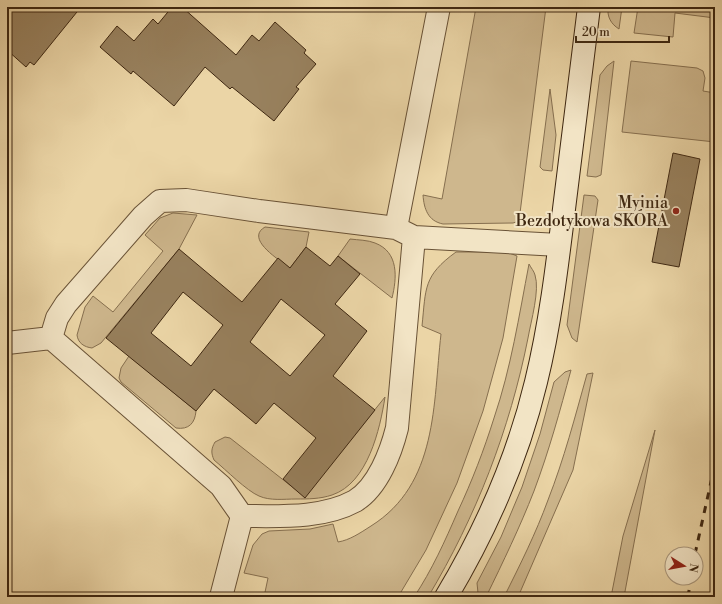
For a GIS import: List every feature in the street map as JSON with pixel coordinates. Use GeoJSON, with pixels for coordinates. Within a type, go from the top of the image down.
{"type":"FeatureCollection","features":[{"type":"Feature","properties":{"kind":"street"},"geometry":{"type":"LineString","coordinates":[[242,516],[305,515],[337,508],[356,500],[371,485],[383,468],[392,449],[396,428],[405,233],[439,7]]}},
{"type":"Feature","properties":{"kind":"street"},"geometry":{"type":"LineString","coordinates":[[446,597],[463,569],[493,508],[518,444],[536,383],[551,313],[589,7]]}},
{"type":"Feature","properties":{"kind":"street"},"geometry":{"type":"LineString","coordinates":[[51,338],[57,318],[66,304],[143,216],[160,200],[186,200],[405,233],[559,245]]}},
{"type":"Feature","properties":{"kind":"street"},"geometry":{"type":"LineString","coordinates":[[7,343],[51,338],[221,486],[242,516],[221,597]]}},
{"type":"Feature","properties":{"kind":"shaded area"},"geometry":{"type":"Polygon","coordinates":[[[476,7],[546,7],[519,221],[513,223],[443,224],[430,217],[424,205],[423,195],[442,199],[476,7]]]}},
{"type":"Feature","properties":{"kind":"shaded area"},"geometry":{"type":"Polygon","coordinates":[[[608,7],[622,7],[619,29],[610,20],[608,7]]]}},
{"type":"Feature","properties":{"kind":"shaded area"},"geometry":{"type":"Polygon","coordinates":[[[638,7],[715,7],[715,18],[675,13],[673,37],[634,33],[638,7]]]}},
{"type":"Feature","properties":{"kind":"shaded area"},"geometry":{"type":"Polygon","coordinates":[[[614,61],[601,175],[596,177],[587,176],[600,75],[607,66],[614,61]]]}},
{"type":"Feature","properties":{"kind":"shaded area"},"geometry":{"type":"Polygon","coordinates":[[[631,61],[697,68],[703,71],[705,78],[703,91],[715,93],[715,142],[622,132],[631,61]]]}},
{"type":"Feature","properties":{"kind":"shaded area"},"geometry":{"type":"Polygon","coordinates":[[[550,89],[556,135],[552,171],[543,170],[540,167],[550,89]]]}},
{"type":"Feature","properties":{"kind":"shaded area"},"geometry":{"type":"Polygon","coordinates":[[[584,195],[595,196],[598,200],[577,342],[572,338],[567,325],[584,195]]]}},
{"type":"Feature","properties":{"kind":"shaded area"},"geometry":{"type":"Polygon","coordinates":[[[173,213],[197,215],[179,249],[101,343],[92,348],[86,347],[79,340],[77,335],[85,307],[93,296],[113,312],[163,251],[145,235],[160,218],[173,213]]]}},
{"type":"Feature","properties":{"kind":"shaded area"},"geometry":{"type":"Polygon","coordinates":[[[265,227],[309,232],[306,247],[290,268],[266,249],[261,243],[259,237],[260,232],[265,227]]]}},
{"type":"Feature","properties":{"kind":"shaded area"},"geometry":{"type":"Polygon","coordinates":[[[350,239],[375,243],[383,247],[388,253],[392,259],[395,274],[392,298],[338,256],[350,239]]]}},
{"type":"Feature","properties":{"kind":"shaded area"},"geometry":{"type":"Polygon","coordinates":[[[456,252],[507,252],[517,256],[503,338],[483,411],[457,483],[426,550],[398,597],[264,597],[268,578],[244,573],[253,545],[262,534],[269,531],[310,529],[333,524],[338,542],[347,540],[371,526],[393,509],[409,488],[420,465],[428,440],[433,414],[441,334],[422,326],[424,302],[428,284],[437,268],[456,252]]]}},
{"type":"Feature","properties":{"kind":"shaded area"},"geometry":{"type":"Polygon","coordinates":[[[529,264],[535,274],[536,281],[534,306],[521,372],[501,439],[476,504],[445,567],[428,597],[414,597],[427,576],[443,544],[478,465],[486,442],[500,399],[510,361],[529,264]]]}},
{"type":"Feature","properties":{"kind":"shaded area"},"geometry":{"type":"Polygon","coordinates":[[[129,356],[196,411],[193,422],[188,427],[176,428],[121,382],[119,378],[121,368],[129,356]]]}},
{"type":"Feature","properties":{"kind":"shaded area"},"geometry":{"type":"Polygon","coordinates":[[[571,370],[534,491],[486,597],[478,593],[477,583],[501,537],[522,487],[540,434],[554,382],[565,372],[571,370]]]}},
{"type":"Feature","properties":{"kind":"shaded area"},"geometry":{"type":"Polygon","coordinates":[[[593,373],[573,470],[518,597],[504,597],[528,549],[554,485],[574,422],[587,374],[593,373]]]}},
{"type":"Feature","properties":{"kind":"shaded area"},"geometry":{"type":"Polygon","coordinates":[[[385,397],[376,439],[363,467],[355,479],[344,489],[332,495],[310,499],[263,498],[243,485],[213,458],[212,449],[215,442],[225,437],[230,438],[305,497],[385,397]]]}},
{"type":"Feature","properties":{"kind":"shaded area"},"geometry":{"type":"Polygon","coordinates":[[[655,430],[624,597],[611,597],[623,536],[655,430]]]}},
{"type":"Feature","properties":{"kind":"building"},"geometry":{"type":"Polygon","coordinates":[[[16,7],[81,7],[34,65],[30,62],[26,67],[7,50],[7,18],[16,7]]]}},
{"type":"Feature","properties":{"kind":"building"},"geometry":{"type":"Polygon","coordinates":[[[172,7],[182,7],[236,55],[252,35],[259,41],[275,22],[306,50],[304,53],[316,64],[296,87],[299,89],[274,121],[232,87],[230,89],[205,67],[174,106],[133,71],[131,74],[100,47],[117,26],[134,41],[153,19],[158,24],[172,7]]]}},
{"type":"Feature","properties":{"kind":"building","name":"Myjnia Bezdotykowa SKÓRA"},"geometry":{"type":"Polygon","coordinates":[[[673,153],[700,159],[679,267],[652,262],[673,153]]]}},
{"type":"Feature","properties":{"kind":"building"},"geometry":{"type":"Polygon","coordinates":[[[306,247],[330,266],[338,256],[360,274],[335,304],[367,331],[333,376],[375,410],[305,498],[283,479],[316,438],[274,403],[256,424],[214,389],[196,411],[106,338],[179,249],[242,302],[278,258],[290,268],[306,247]],[[183,292],[151,333],[191,366],[223,325],[183,292]],[[281,299],[250,342],[290,376],[325,335],[281,299]]]}},
{"type":"Feature","properties":{"kind":"railway"},"geometry":{"type":"LineString","coordinates":[[697,546],[715,464]]}},
{"type":"Feature","properties":{"kind":"railway"},"geometry":{"type":"LineString","coordinates":[[688,597],[690,586]]}},
{"type":"Feature","properties":{"kind":"place","name":"Myjnia Bezdotykowa SKÓRA"},"geometry":{"type":"Point","coordinates":[676,211]}}]}
